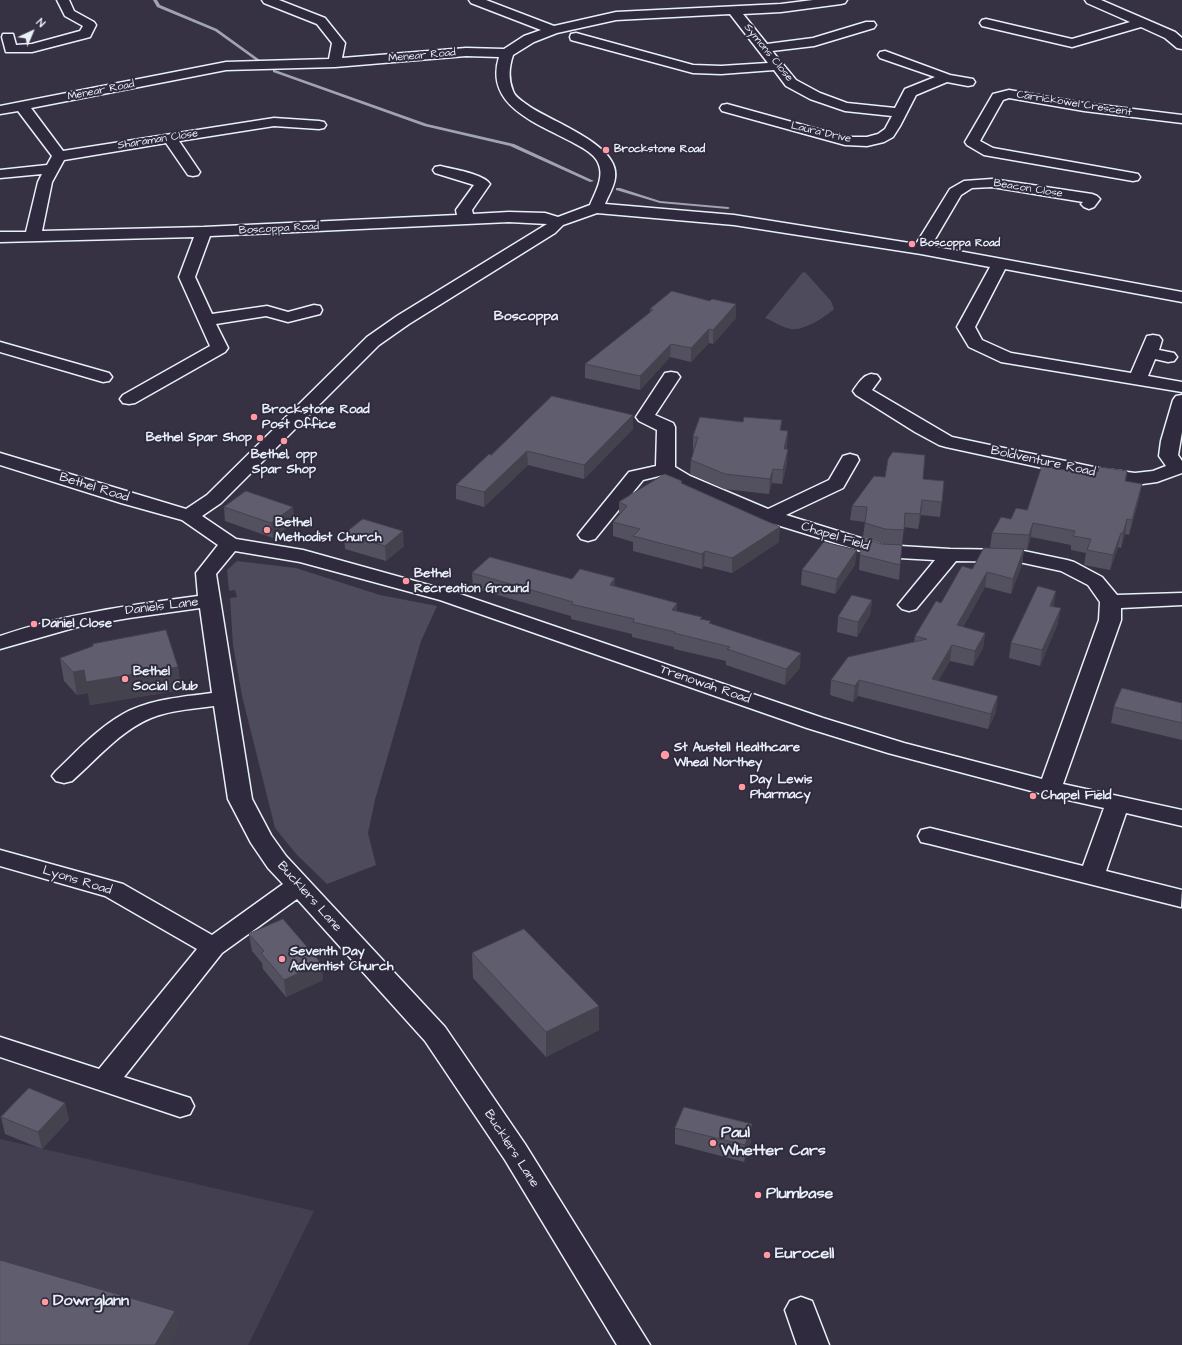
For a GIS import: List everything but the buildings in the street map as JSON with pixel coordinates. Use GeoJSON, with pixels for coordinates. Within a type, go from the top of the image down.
{"type":"FeatureCollection","features":[{"type":"Feature","properties":{"kind":"street"},"geometry":{"type":"LineString","coordinates":[[10,48],[32,48],[85,34],[90,25],[69,13],[65,0]]}},
{"type":"Feature","properties":{"kind":"street"},"geometry":{"type":"LineString","coordinates":[[268,0],[321,21],[339,43],[335,63]]}},
{"type":"Feature","properties":{"kind":"street"},"geometry":{"type":"LineString","coordinates":[[475,0],[553,30]]}},
{"type":"Feature","properties":{"kind":"street"},"geometry":{"type":"LineString","coordinates":[[596,208],[608,178],[607,166],[603,157],[586,144],[529,113],[513,101],[506,91],[502,69],[507,53],[529,40],[553,30],[615,11],[734,11],[781,8],[841,0]]}},
{"type":"Feature","properties":{"kind":"street"},"geometry":{"type":"LineString","coordinates":[[1091,0],[1142,22],[1176,34],[1182,45]]}},
{"type":"Feature","properties":{"kind":"street","name":"Symons Close"},"geometry":{"type":"LineString","coordinates":[[734,11],[776,66],[791,83],[815,96],[845,107],[899,113]]}},
{"type":"Feature","properties":{"kind":"street"},"geometry":{"type":"LineString","coordinates":[[986,22],[1072,43],[1142,22]]}},
{"type":"Feature","properties":{"kind":"street"},"geometry":{"type":"LineString","coordinates":[[763,48],[814,42],[870,26]]}},
{"type":"Feature","properties":{"kind":"street"},"geometry":{"type":"LineString","coordinates":[[576,38],[694,69],[721,70],[776,66]]}},
{"type":"Feature","properties":{"kind":"street"},"geometry":{"type":"LineString","coordinates":[[597,44],[611,38]]}},
{"type":"Feature","properties":{"kind":"street","name":"Menear Road"},"geometry":{"type":"LineString","coordinates":[[0,110],[226,66],[335,63],[466,52],[507,53]]}},
{"type":"Feature","properties":{"kind":"street"},"geometry":{"type":"LineString","coordinates":[[885,55],[939,74],[946,78],[968,82]]}},
{"type":"Feature","properties":{"kind":"street","name":"Laura Drive"},"geometry":{"type":"LineString","coordinates":[[727,108],[751,110],[845,141],[864,142],[880,138],[889,133],[910,92],[946,78]]}},
{"type":"Feature","properties":{"kind":"street"},"geometry":{"type":"LineString","coordinates":[[990,88],[1009,94]]}},
{"type":"Feature","properties":{"kind":"street","name":"Carrickowel Crescent"},"geometry":{"type":"LineString","coordinates":[[1133,176],[1117,170],[989,152],[972,142],[998,97],[1009,94],[1084,107],[1182,119]]}},
{"type":"Feature","properties":{"kind":"street"},"geometry":{"type":"LineString","coordinates":[[22,106],[59,156],[45,182],[33,236]]}},
{"type":"Feature","properties":{"kind":"street","name":"Sharaman Close"},"geometry":{"type":"LineString","coordinates":[[59,156],[274,122],[320,125]]}},
{"type":"Feature","properties":{"kind":"street"},"geometry":{"type":"LineString","coordinates":[[170,138],[193,172]]}},
{"type":"Feature","properties":{"kind":"street"},"geometry":{"type":"LineString","coordinates":[[0,174],[51,169]]}},
{"type":"Feature","properties":{"kind":"street"},"geometry":{"type":"LineString","coordinates":[[440,170],[475,180],[482,184],[464,210],[466,220]]}},
{"type":"Feature","properties":{"kind":"street","name":"Beacon Close"},"geometry":{"type":"LineString","coordinates":[[921,250],[955,192],[969,184],[992,183],[1092,199],[1089,204]]}},
{"type":"Feature","properties":{"kind":"street"},"geometry":{"type":"LineString","coordinates":[[189,516],[214,499],[373,341],[403,320],[549,230],[558,222],[596,208],[734,220],[1000,263],[1182,297]]}},
{"type":"Feature","properties":{"kind":"street","name":"Boscoppa Road"},"geometry":{"type":"LineString","coordinates":[[0,237],[204,232],[531,217],[545,218],[558,222]]}},
{"type":"Feature","properties":{"kind":"street"},"geometry":{"type":"LineString","coordinates":[[129,399],[219,348],[188,277],[204,232]]}},
{"type":"Feature","properties":{"kind":"street"},"geometry":{"type":"LineString","coordinates":[[1000,263],[966,327],[975,343],[1007,358],[1182,387]]}},
{"type":"Feature","properties":{"kind":"street"},"geometry":{"type":"LineString","coordinates":[[206,320],[267,311],[288,317],[314,310]]}},
{"type":"Feature","properties":{"kind":"street"},"geometry":{"type":"LineString","coordinates":[[1137,380],[1151,346],[1168,357]]}},
{"type":"Feature","properties":{"kind":"street"},"geometry":{"type":"LineString","coordinates":[[0,347],[91,378]]}},
{"type":"Feature","properties":{"kind":"street"},"geometry":{"type":"LineString","coordinates":[[588,536],[636,476],[666,469],[664,454],[666,427],[645,417],[671,376]]}},
{"type":"Feature","properties":{"kind":"street","name":"Boldventure Road"},"geometry":{"type":"LineString","coordinates":[[871,379],[862,391],[946,441],[1103,475],[1135,479],[1157,476],[1180,468],[1168,456],[1170,440],[1182,400]]}},
{"type":"Feature","properties":{"kind":"street","name":"Bethel Road"},"geometry":{"type":"LineString","coordinates":[[0,459],[128,499],[189,516],[230,544]]}},
{"type":"Feature","properties":{"kind":"street","name":"Chapel Field"},"geometry":{"type":"LineString","coordinates":[[768,516],[836,484],[850,460]]}},
{"type":"Feature","properties":{"kind":"street","name":"Chapel Field"},"geometry":{"type":"LineString","coordinates":[[666,469],[683,480],[768,516],[882,551],[950,555],[1019,556],[1067,566],[1095,581],[1110,602]]}},
{"type":"Feature","properties":{"kind":"street","name":"Bucklers Lane"},"geometry":{"type":"LineString","coordinates":[[230,544],[206,572],[209,602],[240,798],[260,837],[277,862],[435,1034],[515,1152],[634,1345]]}},
{"type":"Feature","properties":{"kind":"street","name":"Trenowah Road"},"geometry":{"type":"LineString","coordinates":[[230,544],[262,548],[303,556],[447,596],[815,723],[896,748],[1118,805],[1182,818]]}},
{"type":"Feature","properties":{"kind":"street"},"geometry":{"type":"LineString","coordinates":[[909,606],[950,555]]}},
{"type":"Feature","properties":{"kind":"street"},"geometry":{"type":"LineString","coordinates":[[1050,788],[1110,620],[1110,602],[1182,599]]}},
{"type":"Feature","properties":{"kind":"street","name":"Daniels Lane"},"geometry":{"type":"LineString","coordinates":[[0,643],[47,628],[124,612],[209,602]]}},
{"type":"Feature","properties":{"kind":"street"},"geometry":{"type":"LineString","coordinates":[[64,776],[119,727],[143,713],[174,706],[225,698]]}},
{"type":"Feature","properties":{"kind":"street"},"geometry":{"type":"LineString","coordinates":[[1092,876],[1118,805]]}},
{"type":"Feature","properties":{"kind":"street"},"geometry":{"type":"LineString","coordinates":[[930,836],[1181,898]]}},
{"type":"Feature","properties":{"kind":"street","name":"Lyons Road"},"geometry":{"type":"LineString","coordinates":[[0,858],[114,890],[213,947]]}},
{"type":"Feature","properties":{"kind":"street"},"geometry":{"type":"LineString","coordinates":[[106,1080],[213,947],[298,886]]}},
{"type":"Feature","properties":{"kind":"street"},"geometry":{"type":"LineString","coordinates":[[0,1047],[106,1080],[180,1106]]}},
{"type":"Feature","properties":{"kind":"street"},"geometry":{"type":"LineString","coordinates":[[801,1310],[813,1345]]}},
{"type":"Feature","properties":{"kind":"shaded area"},"geometry":{"type":"Polygon","coordinates":[[[803,272],[806,273],[831,301],[834,309],[814,323],[796,329],[785,327],[765,318],[803,272]]]}},
{"type":"Feature","properties":{"kind":"shaded area"},"geometry":{"type":"Polygon","coordinates":[[[237,561],[296,568],[380,595],[437,606],[421,641],[375,800],[368,833],[376,865],[327,884],[297,855],[275,828],[242,696],[233,645],[230,598],[237,597],[235,590],[229,591],[227,570],[237,561]]]}},
{"type":"Feature","properties":{"kind":"shaded area"},"geometry":{"type":"Polygon","coordinates":[[[0,1139],[314,1211],[248,1345],[0,1345],[0,1139]]]}},
{"type":"Feature","properties":{"kind":"waterway"},"geometry":{"type":"LineString","coordinates":[[155,0],[158,6],[216,30],[262,63]]}},
{"type":"Feature","properties":{"kind":"waterway"},"geometry":{"type":"LineString","coordinates":[[274,71],[426,125],[512,145],[592,181]]}},
{"type":"Feature","properties":{"kind":"waterway"},"geometry":{"type":"LineString","coordinates":[[618,189],[660,202],[728,208]]}},
{"type":"Feature","properties":{"kind":"place","name":"Brockstone Road"},"geometry":{"type":"Point","coordinates":[606,150]}},
{"type":"Feature","properties":{"kind":"place","name":"Boscoppa Road"},"geometry":{"type":"Point","coordinates":[912,244]}},
{"type":"Feature","properties":{"kind":"place","name":"Brockstone Road Post Office"},"geometry":{"type":"Point","coordinates":[254,417]}},
{"type":"Feature","properties":{"kind":"place","name":"Bethel Spar Shop"},"geometry":{"type":"Point","coordinates":[260,438]}},
{"type":"Feature","properties":{"kind":"place","name":"Bethel, opp Spar Shop"},"geometry":{"type":"Point","coordinates":[284,441]}},
{"type":"Feature","properties":{"kind":"place","name":"Bethel Methodist Church"},"geometry":{"type":"Point","coordinates":[267,530]}},
{"type":"Feature","properties":{"kind":"place","name":"Bethel Recreation Ground"},"geometry":{"type":"Point","coordinates":[406,581]}},
{"type":"Feature","properties":{"kind":"place","name":"Daniel Close"},"geometry":{"type":"Point","coordinates":[34,624]}},
{"type":"Feature","properties":{"kind":"place","name":"Bethel Social Club"},"geometry":{"type":"Point","coordinates":[125,679]}},
{"type":"Feature","properties":{"kind":"place","name":"St Austell Healthcare Wheal Northey"},"geometry":{"type":"Point","coordinates":[665,755]}},
{"type":"Feature","properties":{"kind":"place","name":"Day Lewis Pharmacy"},"geometry":{"type":"Point","coordinates":[742,787]}},
{"type":"Feature","properties":{"kind":"place","name":"Chapel Field"},"geometry":{"type":"Point","coordinates":[1033,796]}},
{"type":"Feature","properties":{"kind":"place","name":"Seventh Day Adventist Church"},"geometry":{"type":"Point","coordinates":[282,959]}},
{"type":"Feature","properties":{"kind":"place","name":"Paul Whetter Cars"},"geometry":{"type":"Point","coordinates":[713,1143]}},
{"type":"Feature","properties":{"kind":"place","name":"Plumbase"},"geometry":{"type":"Point","coordinates":[758,1195]}},
{"type":"Feature","properties":{"kind":"place","name":"Eurocell"},"geometry":{"type":"Point","coordinates":[767,1255]}},
{"type":"Feature","properties":{"kind":"place","name":"Dowrglann"},"geometry":{"type":"Point","coordinates":[45,1302]}},
{"type":"Feature","properties":{"kind":"district","name":"Boscoppa"},"geometry":{"type":"Point","coordinates":[526,317]}}]}
